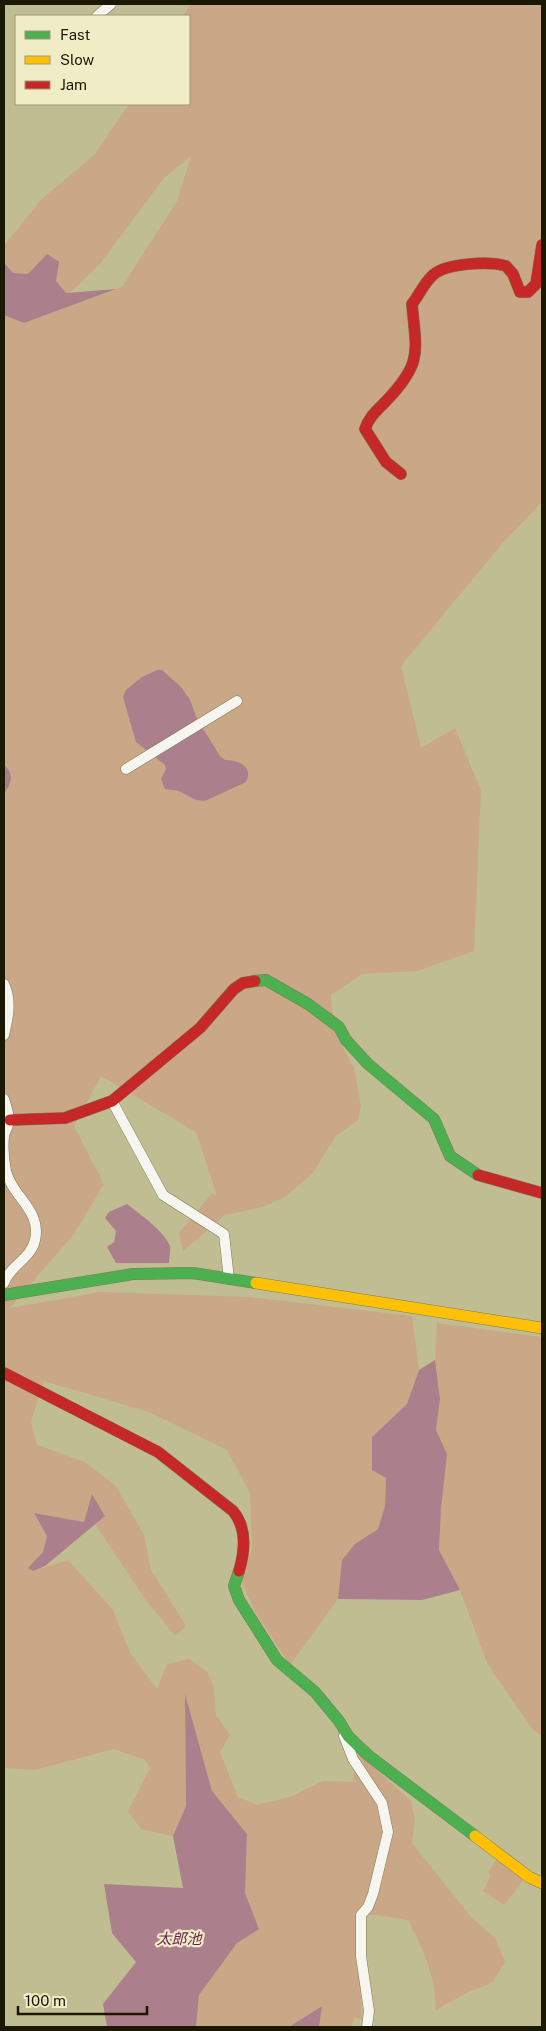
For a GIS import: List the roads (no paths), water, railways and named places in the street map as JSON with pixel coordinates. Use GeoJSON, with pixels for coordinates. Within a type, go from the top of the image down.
{"type":"FeatureCollection","features":[{"type":"Feature","properties":{"kind":"street"},"geometry":{"type":"LineString","coordinates":[[98,15],[111,4]]}},
{"type":"Feature","properties":{"kind":"street"},"geometry":{"type":"LineString","coordinates":[[401,474],[386,462],[366,430],[368,420],[412,370],[416,350],[416,323],[412,304],[437,271],[448,267],[492,263],[506,266],[512,272],[520,292],[528,292],[536,284],[542,245]]}},
{"type":"Feature","properties":{"kind":"street"},"geometry":{"type":"LineString","coordinates":[[126,769],[237,700]]}},
{"type":"Feature","properties":{"kind":"street"},"geometry":{"type":"LineString","coordinates":[[10,1120],[51,1120],[83,1113],[100,1103],[112,1101],[200,1028],[234,989],[243,983],[266,980],[308,1004],[339,1027],[346,1040],[368,1064],[434,1119],[450,1156],[479,1175],[542,1193]]}},
{"type":"Feature","properties":{"kind":"street"},"geometry":{"type":"LineString","coordinates":[[4,984],[8,993],[9,1016],[4,1035]]}},
{"type":"Feature","properties":{"kind":"street"},"geometry":{"type":"LineString","coordinates":[[4,1099],[10,1120],[4,1135],[6,1170],[10,1182],[31,1210],[36,1224],[32,1248],[26,1258],[6,1275],[4,1283]]}},
{"type":"Feature","properties":{"kind":"street"},"geometry":{"type":"LineString","coordinates":[[112,1101],[163,1195],[224,1234],[229,1279]]}},
{"type":"Feature","properties":{"kind":"street"},"geometry":{"type":"LineString","coordinates":[[4,1295],[133,1274],[192,1273],[542,1328]]}},
{"type":"Feature","properties":{"kind":"street"},"geometry":{"type":"LineString","coordinates":[[4,1373],[158,1452],[233,1511],[238,1517],[244,1539],[243,1558],[234,1586],[240,1600],[277,1660],[315,1692],[339,1721],[348,1736],[369,1756],[529,1877],[542,1883]]}},
{"type":"Feature","properties":{"kind":"street"},"geometry":{"type":"LineString","coordinates":[[339,1721],[353,1760],[382,1803],[388,1832],[373,1894],[368,1907],[361,1916],[361,1956],[368,2011],[368,2027]]}},
{"type":"Feature","properties":{"kind":"water"},"geometry":{"type":"Polygon","coordinates":[[[47,254],[59,262],[56,281],[66,293],[116,289],[24,323],[4,315],[4,263],[13,273],[28,274],[47,254]]]}},
{"type":"Feature","properties":{"kind":"water"},"geometry":{"type":"Polygon","coordinates":[[[157,670],[162,670],[181,687],[190,700],[197,719],[220,756],[225,760],[235,761],[246,768],[248,776],[246,782],[205,801],[196,800],[179,791],[165,789],[161,779],[166,769],[165,765],[136,742],[123,697],[126,690],[142,677],[157,670]]]}},
{"type":"Feature","properties":{"kind":"water"},"geometry":{"type":"Polygon","coordinates":[[[4,765],[11,775],[11,779],[4,793],[4,765]]]}},
{"type":"Feature","properties":{"kind":"water"},"geometry":{"type":"Polygon","coordinates":[[[127,1204],[162,1234],[170,1246],[169,1263],[116,1263],[107,1247],[114,1242],[116,1231],[105,1218],[109,1212],[127,1204]]]}},
{"type":"Feature","properties":{"kind":"water"},"geometry":{"type":"Polygon","coordinates":[[[435,1360],[440,1399],[436,1430],[447,1454],[439,1550],[460,1590],[422,1600],[338,1599],[342,1560],[355,1544],[378,1529],[385,1506],[386,1478],[372,1470],[372,1437],[407,1404],[419,1370],[435,1360]]]}},
{"type":"Feature","properties":{"kind":"water"},"geometry":{"type":"Polygon","coordinates":[[[92,1494],[105,1516],[45,1566],[33,1571],[28,1568],[43,1552],[47,1536],[34,1513],[84,1522],[92,1494]]]}},
{"type":"Feature","properties":{"kind":"water","name":"太郎池"},"geometry":{"type":"Polygon","coordinates":[[[185,1694],[212,1791],[247,1834],[245,1893],[259,1929],[237,1943],[199,1995],[196,2027],[107,2027],[103,2004],[136,1962],[112,1933],[104,1884],[183,1888],[173,1836],[186,1806],[185,1694]]]}},
{"type":"Feature","properties":{"kind":"water"},"geometry":{"type":"Polygon","coordinates":[[[322,2006],[319,2027],[289,2027],[322,2006]]]}}]}
